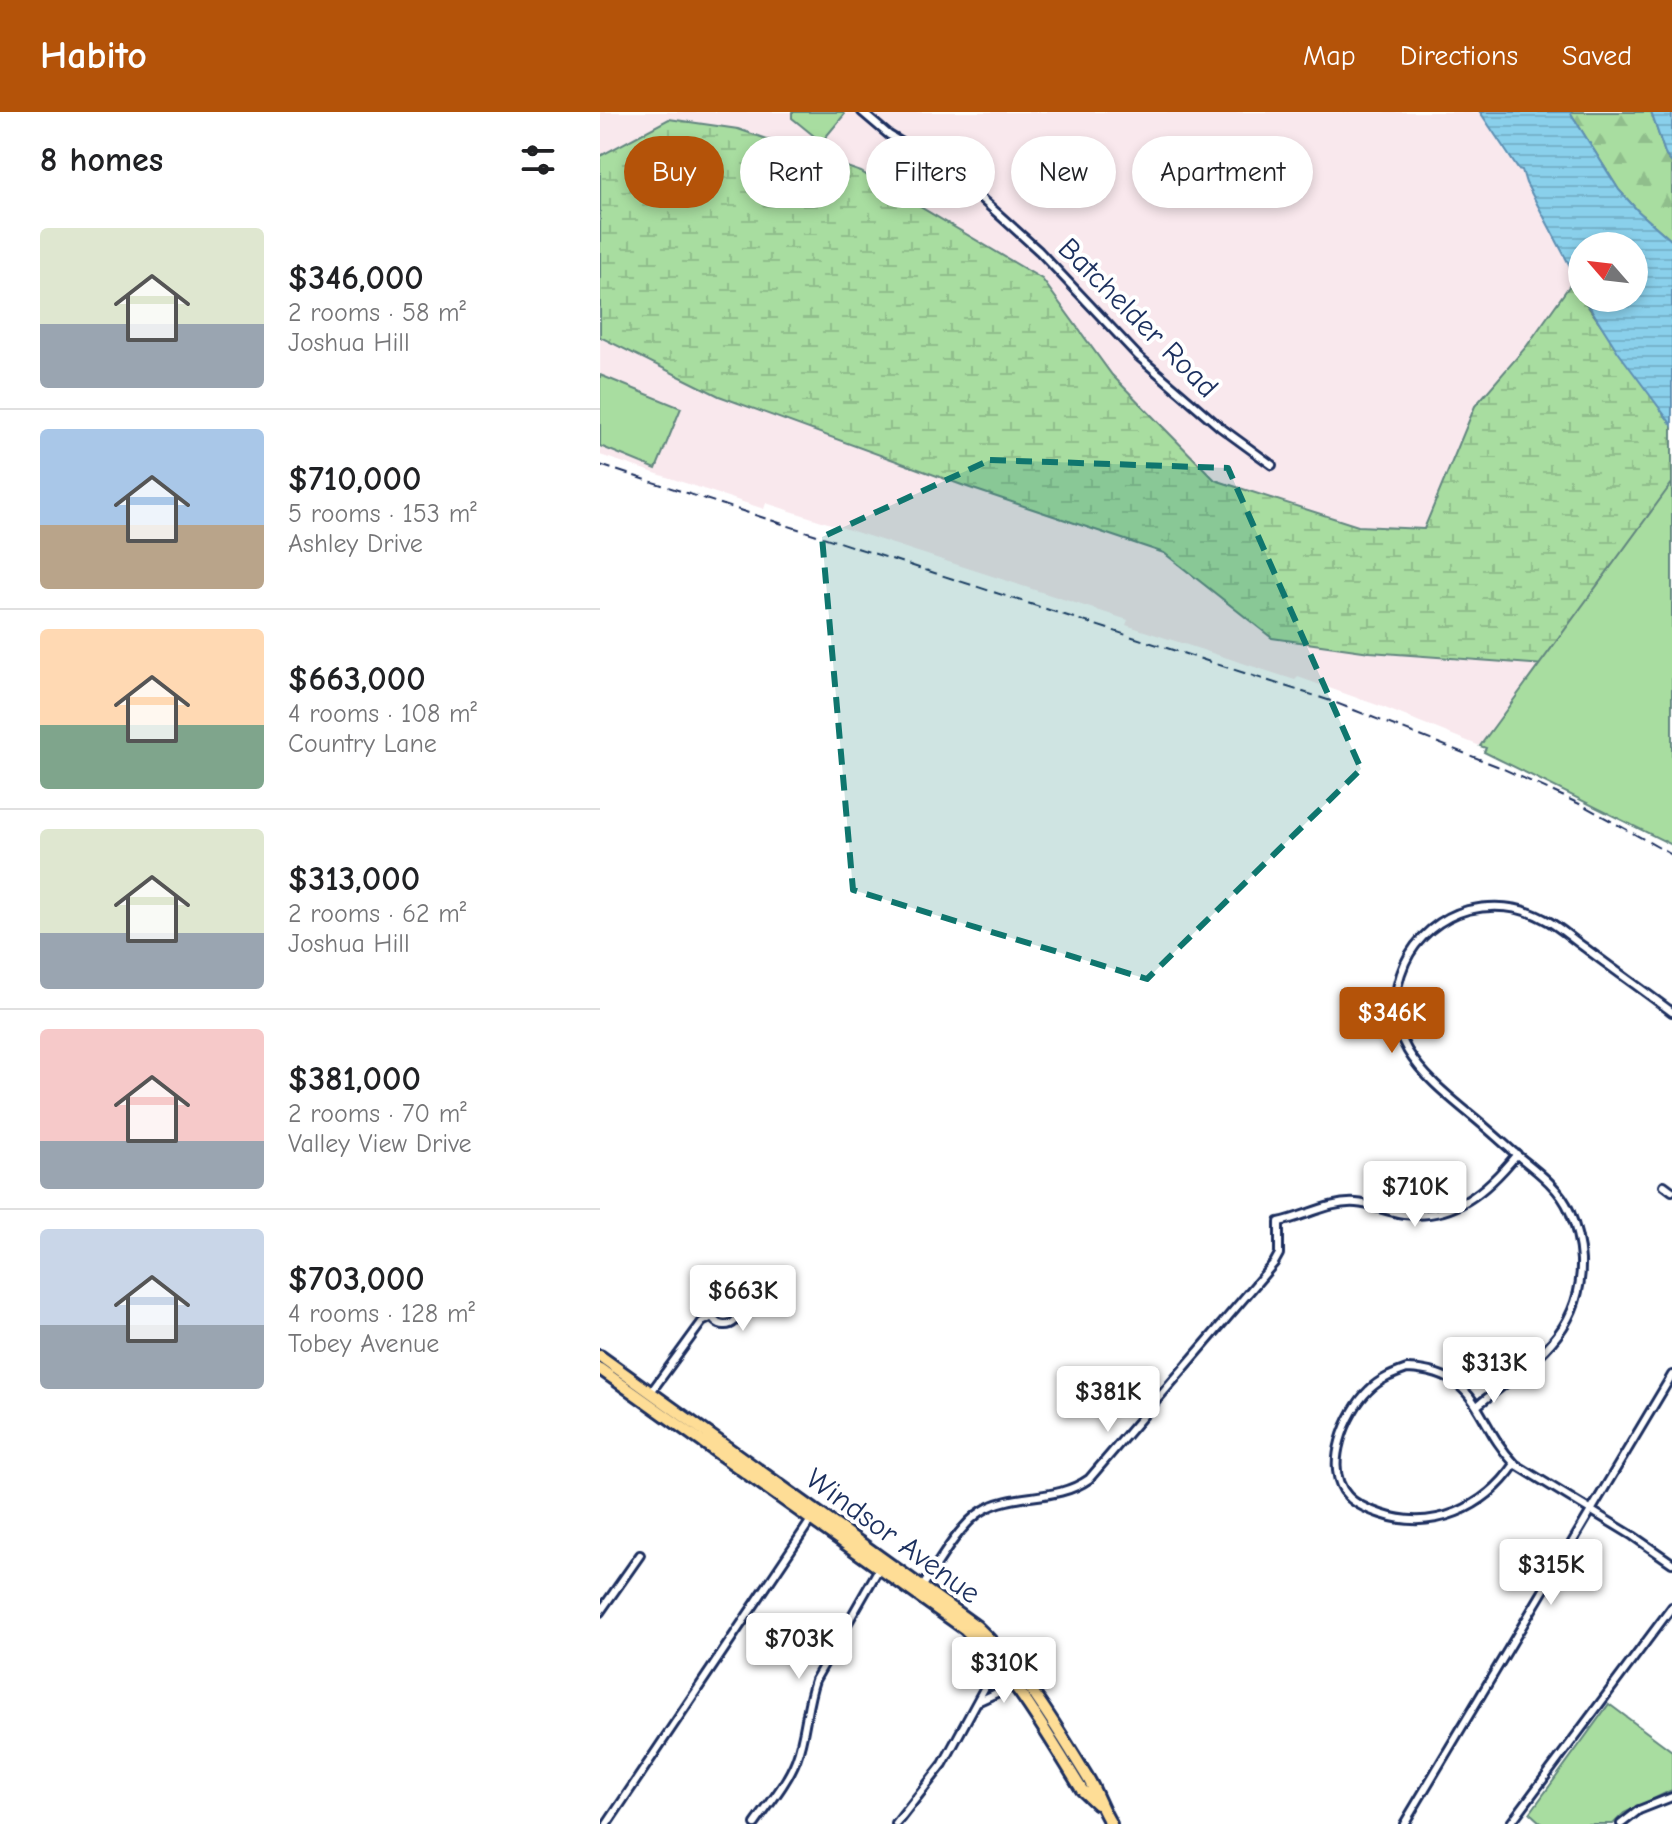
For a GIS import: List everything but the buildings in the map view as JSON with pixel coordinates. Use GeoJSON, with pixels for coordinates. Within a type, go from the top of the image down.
{"type":"FeatureCollection","features":[{"type":"Feature","properties":{"kind":"main road","name":"Windsor Avenue"},"geometry":{"type":"LineString","coordinates":[[600,1356],[647,1397]]}},
{"type":"Feature","properties":{"kind":"main road","name":"Windsor Avenue"},"geometry":{"type":"LineString","coordinates":[[600,1369],[647,1397],[920,1591],[976,1626],[1009,1668],[1027,1683],[1091,1784],[1111,1824]]}},
{"type":"Feature","properties":{"kind":"main road","name":"Windsor Avenue"},"geometry":{"type":"LineString","coordinates":[[1009,1668],[1015,1685],[1082,1790],[1101,1808]]}},
{"type":"Feature","properties":{"kind":"street","name":"Batchelder Road"},"geometry":{"type":"LineString","coordinates":[[862,112],[889,135],[932,161],[975,193],[1039,251],[1154,371],[1220,427],[1272,465]]}},
{"type":"Feature","properties":{"kind":"street"},"geometry":{"type":"LineString","coordinates":[[1477,1406],[1543,1354],[1565,1324],[1577,1294],[1581,1259],[1570,1211],[1546,1179],[1425,1076],[1409,1056],[1403,1043],[1396,1005],[1399,981],[1407,959],[1429,931],[1459,912],[1487,906],[1511,907],[1548,921],[1672,1012]]}},
{"type":"Feature","properties":{"kind":"street"},"geometry":{"type":"LineString","coordinates":[[920,1591],[964,1529],[982,1511],[994,1505],[1062,1494],[1089,1479],[1274,1263],[1279,1254],[1279,1222],[1342,1203],[1357,1203],[1404,1214],[1433,1214],[1477,1196],[1517,1154]]}},
{"type":"Feature","properties":{"kind":"street"},"geometry":{"type":"LineString","coordinates":[[1664,1185],[1672,1191]]}},
{"type":"Feature","properties":{"kind":"street"},"geometry":{"type":"LineString","coordinates":[[719,1298],[732,1299],[738,1306],[738,1315],[730,1324],[722,1325],[712,1317],[713,1304],[719,1298]]}},
{"type":"Feature","properties":{"kind":"street"},"geometry":{"type":"LineString","coordinates":[[647,1397],[702,1322],[712,1317]]}},
{"type":"Feature","properties":{"kind":"street"},"geometry":{"type":"LineString","coordinates":[[1515,1464],[1491,1492],[1474,1505],[1452,1515],[1411,1520],[1390,1517],[1360,1505],[1346,1495],[1336,1461],[1340,1438],[1350,1414],[1368,1391],[1387,1377],[1407,1369],[1428,1370],[1462,1386],[1502,1450],[1515,1464],[1672,1563]]}},
{"type":"Feature","properties":{"kind":"street"},"geometry":{"type":"LineString","coordinates":[[1404,1824],[1672,1375]]}},
{"type":"Feature","properties":{"kind":"street"},"geometry":{"type":"LineString","coordinates":[[607,1824],[814,1516]]}},
{"type":"Feature","properties":{"kind":"street"},"geometry":{"type":"LineString","coordinates":[[600,1612],[640,1555]]}},
{"type":"Feature","properties":{"kind":"street"},"geometry":{"type":"LineString","coordinates":[[755,1824],[792,1770],[815,1680],[882,1564]]}},
{"type":"Feature","properties":{"kind":"street"},"geometry":{"type":"LineString","coordinates":[[1510,1824],[1672,1607]]}},
{"type":"Feature","properties":{"kind":"street"},"geometry":{"type":"LineString","coordinates":[[896,1824],[943,1764],[986,1685],[995,1675],[1009,1668]]}},
{"type":"Feature","properties":{"kind":"street"},"geometry":{"type":"LineString","coordinates":[[977,1702],[1027,1683]]}},
{"type":"Feature","properties":{"kind":"street"},"geometry":{"type":"LineString","coordinates":[[1621,1824],[1639,1810],[1672,1797]]}},
{"type":"Feature","properties":{"kind":"highlighted area"},"geometry":{"type":"Polygon","coordinates":[[[990,460],[1228,468],[1361,769],[1147,979],[853,890],[822,537],[990,460]]]}},
{"type":"Feature","properties":{"kind":"shaded area"},"geometry":{"type":"Polygon","coordinates":[[[600,112],[1480,112],[1506,154],[1522,170],[1568,262],[1568,312],[1592,312],[1672,425],[1672,483],[1480,746],[1298,677],[1295,680],[1126,625],[1128,620],[766,503],[764,509],[600,455],[600,112]]]}},
{"type":"Feature","properties":{"kind":"green space"},"geometry":{"type":"Polygon","coordinates":[[[792,112],[843,112],[844,115],[826,136],[814,136],[792,118],[792,112]]]}},
{"type":"Feature","properties":{"kind":"green space"},"geometry":{"type":"Polygon","coordinates":[[[1570,112],[1651,112],[1666,156],[1672,163],[1672,241],[1619,190],[1570,112]]]}},
{"type":"Feature","properties":{"kind":"green space"},"geometry":{"type":"Polygon","coordinates":[[[669,119],[738,129],[758,136],[740,136],[740,208],[850,208],[850,168],[861,172],[866,175],[866,208],[922,208],[1042,279],[1112,375],[1215,480],[1358,526],[1424,529],[1475,406],[1526,347],[1568,288],[1568,312],[1592,312],[1672,425],[1672,687],[1585,668],[1370,652],[1272,638],[1164,553],[970,488],[719,396],[600,337],[600,156],[624,143],[624,208],[724,208],[724,136],[637,136],[669,119]]]}},
{"type":"Feature","properties":{"kind":"green space"},"geometry":{"type":"Polygon","coordinates":[[[600,375],[681,408],[656,469],[600,446],[600,375]]]}},
{"type":"Feature","properties":{"kind":"green space"},"geometry":{"type":"Polygon","coordinates":[[[1672,483],[1672,845],[1484,752],[1486,748],[1480,746],[1672,483]]]}},
{"type":"Feature","properties":{"kind":"green space"},"geometry":{"type":"Polygon","coordinates":[[[1609,1704],[1672,1751],[1672,1790],[1624,1813],[1613,1824],[1542,1824],[1530,1813],[1609,1704]]]}},
{"type":"Feature","properties":{"kind":"water"},"geometry":{"type":"Polygon","coordinates":[[[1480,112],[1570,112],[1619,190],[1672,241],[1672,425],[1593,312],[1648,312],[1648,232],[1568,232],[1568,262],[1522,170],[1518,169],[1480,112]]]}},
{"type":"Feature","properties":{"kind":"water"},"geometry":{"type":"Polygon","coordinates":[[[1651,112],[1672,112],[1672,163],[1666,156],[1651,112]]]}},
{"type":"Feature","properties":{"kind":"railway"},"geometry":{"type":"LineString","coordinates":[[600,465],[1331,701],[1497,766],[1584,806],[1672,855]]}}]}
